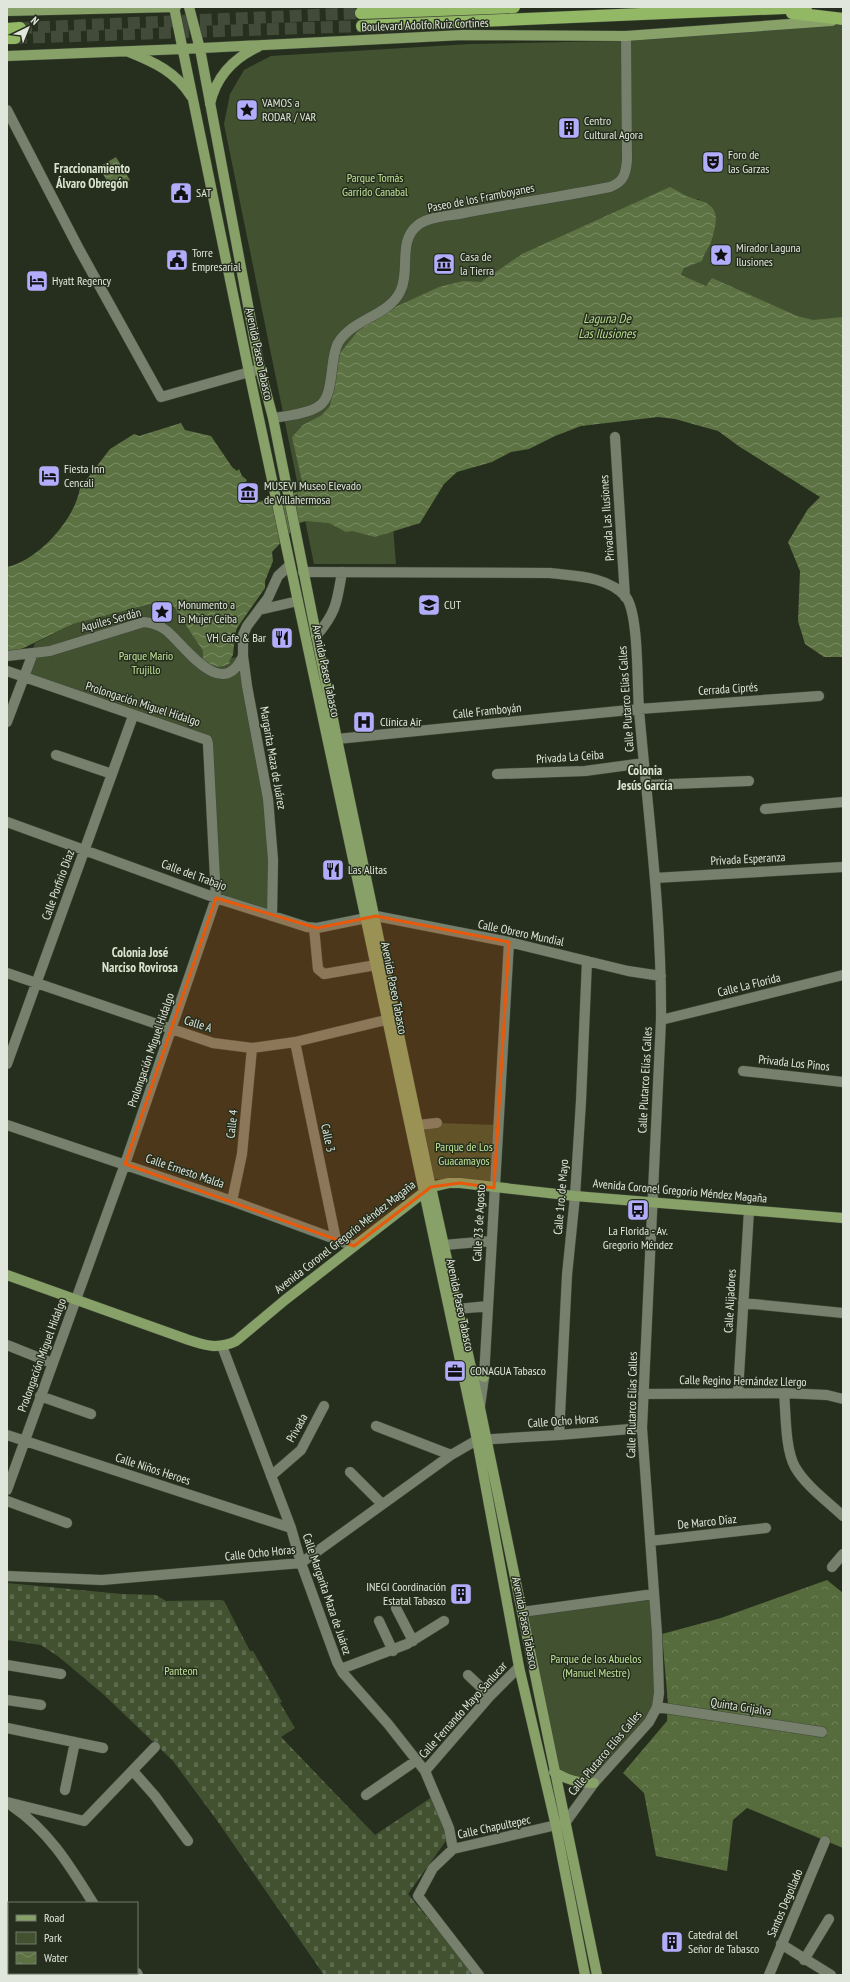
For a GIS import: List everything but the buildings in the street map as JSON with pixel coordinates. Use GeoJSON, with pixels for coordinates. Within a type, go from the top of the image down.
{"type":"FeatureCollection","features":[{"type":"Feature","properties":{"kind":"highway"},"geometry":{"type":"LineString","coordinates":[[361,13],[514,7]]}},
{"type":"Feature","properties":{"kind":"highway"},"geometry":{"type":"LineString","coordinates":[[362,26],[806,7]]}},
{"type":"Feature","properties":{"kind":"highway"},"geometry":{"type":"LineString","coordinates":[[753,9],[843,20]]}},
{"type":"Feature","properties":{"kind":"highway"},"geometry":{"type":"LineString","coordinates":[[7,28],[14,35]]}},
{"type":"Feature","properties":{"kind":"main road","name":"Avenida Paseo Tabasco"},"geometry":{"type":"LineString","coordinates":[[175,7],[290,565],[418,1125],[427,1190],[444,1245],[480,1408],[481,1439],[519,1667],[597,1975]]}},
{"type":"Feature","properties":{"kind":"main road"},"geometry":{"type":"LineString","coordinates":[[7,11],[66,8],[175,7]]}},
{"type":"Feature","properties":{"kind":"main road","name":"Avenida Paseo Tabasco"},"geometry":{"type":"LineString","coordinates":[[189,7],[200,49],[260,369],[273,418],[337,739],[371,917],[376,965],[386,1020],[427,1190],[481,1439],[522,1612],[554,1772],[560,1825],[585,1975]]}},
{"type":"Feature","properties":{"kind":"main road","name":"Boulevard Adolfo Ruiz Cortines"},"geometry":{"type":"LineString","coordinates":[[7,56],[123,50],[200,49],[264,44],[463,35],[626,36],[843,20]]}},
{"type":"Feature","properties":{"kind":"main road"},"geometry":{"type":"LineString","coordinates":[[210,106],[215,91],[234,60],[264,44]]}},
{"type":"Feature","properties":{"kind":"main road"},"geometry":{"type":"LineString","coordinates":[[123,50],[165,69],[180,81],[194,99]]}},
{"type":"Feature","properties":{"kind":"main road","name":"Avenida Coronel Gregorio Méndez Magaña"},"geometry":{"type":"LineString","coordinates":[[7,1275],[206,1346],[222,1346],[236,1341],[354,1246],[427,1190],[450,1184],[460,1183],[575,1196],[652,1201],[843,1218]]}},
{"type":"Feature","properties":{"kind":"main road"},"geometry":{"type":"LineString","coordinates":[[470,1368],[484,1377]]}},
{"type":"Feature","properties":{"kind":"main road"},"geometry":{"type":"LineString","coordinates":[[554,1772],[573,1781],[594,1783]]}},
{"type":"Feature","properties":{"kind":"street","name":"Paseo de los Framboyanes"},"geometry":{"type":"LineString","coordinates":[[273,418],[295,414],[319,406],[324,402],[328,393],[335,351],[343,336],[358,323],[388,306],[400,293],[405,277],[405,245],[410,234],[419,223],[487,208],[610,187],[621,181],[626,172],[627,160],[626,36]]}},
{"type":"Feature","properties":{"kind":"street"},"geometry":{"type":"LineString","coordinates":[[7,110],[79,249],[162,397],[260,369]]}},
{"type":"Feature","properties":{"kind":"street","name":"Privada Las Ilusiones"},"geometry":{"type":"LineString","coordinates":[[615,437],[625,597]]}},
{"type":"Feature","properties":{"kind":"street","name":"Margarita Maza de Juárez"},"geometry":{"type":"LineString","coordinates":[[272,916],[273,860],[268,799],[243,656],[244,630],[268,598],[278,576],[290,565]]}},
{"type":"Feature","properties":{"kind":"street"},"geometry":{"type":"LineString","coordinates":[[303,572],[550,573],[601,582],[618,590],[625,597]]}},
{"type":"Feature","properties":{"kind":"street"},"geometry":{"type":"LineString","coordinates":[[316,636],[327,624],[335,609],[342,572]]}},
{"type":"Feature","properties":{"kind":"street","name":"Calle Plutarco Elías Calles"},"geometry":{"type":"LineString","coordinates":[[560,1825],[594,1783],[649,1722],[657,1707],[660,1683],[642,1428],[661,1020],[661,976],[656,878],[639,709],[633,617],[625,597]]}},
{"type":"Feature","properties":{"kind":"street"},"geometry":{"type":"LineString","coordinates":[[259,610],[298,601]]}},
{"type":"Feature","properties":{"kind":"street","name":"Aquiles Serdán"},"geometry":{"type":"LineString","coordinates":[[7,656],[65,647],[144,622],[156,624],[167,631],[198,663],[212,672],[222,673],[231,671],[239,664],[243,656]]}},
{"type":"Feature","properties":{"kind":"street"},"geometry":{"type":"LineString","coordinates":[[7,722],[32,653]]}},
{"type":"Feature","properties":{"kind":"street","name":"Prolongación Miguel Hidalgo"},"geometry":{"type":"LineString","coordinates":[[7,671],[132,716],[202,737],[208,742],[216,898],[125,1164],[7,1490]]}},
{"type":"Feature","properties":{"kind":"street","name":"Cerrada Ciprés"},"geometry":{"type":"LineString","coordinates":[[639,709],[818,696]]}},
{"type":"Feature","properties":{"kind":"street","name":"Calle Framboyán"},"geometry":{"type":"LineString","coordinates":[[337,739],[639,709]]}},
{"type":"Feature","properties":{"kind":"street","name":"Calle Porfirio Díaz"},"geometry":{"type":"LineString","coordinates":[[7,1064],[132,716]]}},
{"type":"Feature","properties":{"kind":"street"},"geometry":{"type":"LineString","coordinates":[[56,754],[112,774]]}},
{"type":"Feature","properties":{"kind":"street","name":"Privada La Ceiba"},"geometry":{"type":"LineString","coordinates":[[497,774],[585,771],[644,763]]}},
{"type":"Feature","properties":{"kind":"street"},"geometry":{"type":"LineString","coordinates":[[647,786],[750,781]]}},
{"type":"Feature","properties":{"kind":"street"},"geometry":{"type":"LineString","coordinates":[[765,809],[843,802]]}},
{"type":"Feature","properties":{"kind":"street","name":"Calle del Trabajo"},"geometry":{"type":"LineString","coordinates":[[7,822],[216,898],[314,928],[371,917]]}},
{"type":"Feature","properties":{"kind":"street","name":"Privada Esperanza"},"geometry":{"type":"LineString","coordinates":[[656,878],[843,867]]}},
{"type":"Feature","properties":{"kind":"street","name":"Calle Obrero Mundial"},"geometry":{"type":"LineString","coordinates":[[371,917],[509,942],[628,971],[661,976]]}},
{"type":"Feature","properties":{"kind":"street"},"geometry":{"type":"LineString","coordinates":[[314,928],[318,969],[320,972],[324,974],[376,965]]}},
{"type":"Feature","properties":{"kind":"street","name":"Calle 23 de Agosto"},"geometry":{"type":"LineString","coordinates":[[480,1408],[484,1377],[509,942]]}},
{"type":"Feature","properties":{"kind":"street","name":"Calle 1ro. de Mayo"},"geometry":{"type":"LineString","coordinates":[[559,1436],[567,1275],[575,1196],[587,960]]}},
{"type":"Feature","properties":{"kind":"street","name":"Calle A"},"geometry":{"type":"LineString","coordinates":[[7,973],[213,1043],[252,1048],[295,1042],[386,1020]]}},
{"type":"Feature","properties":{"kind":"street","name":"Calle La Florida"},"geometry":{"type":"LineString","coordinates":[[661,1020],[843,975]]}},
{"type":"Feature","properties":{"kind":"street","name":"Calle 3"},"geometry":{"type":"LineString","coordinates":[[295,1042],[336,1240]]}},
{"type":"Feature","properties":{"kind":"street","name":"Calle 4"},"geometry":{"type":"LineString","coordinates":[[232,1201],[242,1154],[252,1048]]}},
{"type":"Feature","properties":{"kind":"street","name":"Privada Los Pinos"},"geometry":{"type":"LineString","coordinates":[[743,1071],[843,1082]]}},
{"type":"Feature","properties":{"kind":"street"},"geometry":{"type":"LineString","coordinates":[[418,1125],[438,1123]]}},
{"type":"Feature","properties":{"kind":"street","name":"Calle Ernesto Malda"},"geometry":{"type":"LineString","coordinates":[[7,1125],[232,1201],[354,1246]]}},
{"type":"Feature","properties":{"kind":"street","name":"Calle Alijadores"},"geometry":{"type":"LineString","coordinates":[[738,1392],[749,1210]]}},
{"type":"Feature","properties":{"kind":"street"},"geometry":{"type":"LineString","coordinates":[[444,1245],[492,1241]]}},
{"type":"Feature","properties":{"kind":"street"},"geometry":{"type":"LineString","coordinates":[[743,1303],[843,1313]]}},
{"type":"Feature","properties":{"kind":"street"},"geometry":{"type":"LineString","coordinates":[[458,1309],[488,1306]]}},
{"type":"Feature","properties":{"kind":"street"},"geometry":{"type":"LineString","coordinates":[[7,1345],[52,1363]]}},
{"type":"Feature","properties":{"kind":"street","name":"Calle Margarita Maza de Juárez"},"geometry":{"type":"LineString","coordinates":[[222,1346],[291,1528],[301,1562],[341,1669],[425,1771],[449,1828],[453,1849]]}},
{"type":"Feature","properties":{"kind":"street","name":"Calle Regino Hernández Llergo"},"geometry":{"type":"LineString","coordinates":[[643,1394],[738,1392],[784,1393],[827,1396],[843,1399]]}},
{"type":"Feature","properties":{"kind":"street"},"geometry":{"type":"LineString","coordinates":[[784,1393],[789,1448],[795,1466],[807,1482],[843,1516]]}},
{"type":"Feature","properties":{"kind":"street"},"geometry":{"type":"LineString","coordinates":[[40,1396],[91,1414]]}},
{"type":"Feature","properties":{"kind":"street","name":"Privada"},"geometry":{"type":"LineString","coordinates":[[271,1476],[301,1450],[324,1406]]}},
{"type":"Feature","properties":{"kind":"street"},"geometry":{"type":"LineString","coordinates":[[376,1426],[450,1455]]}},
{"type":"Feature","properties":{"kind":"street","name":"Calle Ocho Horas"},"geometry":{"type":"LineString","coordinates":[[7,1576],[102,1580],[301,1562],[450,1455],[481,1439],[559,1436],[642,1428]]}},
{"type":"Feature","properties":{"kind":"street","name":"Calle Niños Heroes"},"geometry":{"type":"LineString","coordinates":[[7,1435],[291,1528]]}},
{"type":"Feature","properties":{"kind":"street"},"geometry":{"type":"LineString","coordinates":[[350,1472],[382,1504]]}},
{"type":"Feature","properties":{"kind":"street"},"geometry":{"type":"LineString","coordinates":[[7,1501],[67,1523]]}},
{"type":"Feature","properties":{"kind":"street","name":"De Marco Díaz"},"geometry":{"type":"LineString","coordinates":[[650,1541],[766,1528]]}},
{"type":"Feature","properties":{"kind":"street"},"geometry":{"type":"LineString","coordinates":[[832,1567],[843,1554]]}},
{"type":"Feature","properties":{"kind":"street"},"geometry":{"type":"LineString","coordinates":[[522,1612],[654,1594]]}},
{"type":"Feature","properties":{"kind":"street"},"geometry":{"type":"LineString","coordinates":[[396,1608],[413,1641]]}},
{"type":"Feature","properties":{"kind":"street"},"geometry":{"type":"LineString","coordinates":[[379,1621],[392,1651]]}},
{"type":"Feature","properties":{"kind":"street"},"geometry":{"type":"LineString","coordinates":[[341,1669],[392,1651],[413,1641],[444,1622]]}},
{"type":"Feature","properties":{"kind":"street"},"geometry":{"type":"LineString","coordinates":[[7,1665],[61,1674]]}},
{"type":"Feature","properties":{"kind":"street","name":"Calle Fernando Mayo Sanlucar"},"geometry":{"type":"LineString","coordinates":[[425,1771],[490,1696],[519,1667]]}},
{"type":"Feature","properties":{"kind":"street"},"geometry":{"type":"LineString","coordinates":[[468,1675],[490,1696]]}},
{"type":"Feature","properties":{"kind":"street"},"geometry":{"type":"LineString","coordinates":[[7,1700],[41,1705]]}},
{"type":"Feature","properties":{"kind":"street","name":"Quinta Grijalva"},"geometry":{"type":"LineString","coordinates":[[657,1707],[822,1732]]}},
{"type":"Feature","properties":{"kind":"street"},"geometry":{"type":"LineString","coordinates":[[7,1728],[102,1748]]}},
{"type":"Feature","properties":{"kind":"street"},"geometry":{"type":"LineString","coordinates":[[65,1790],[74,1742]]}},
{"type":"Feature","properties":{"kind":"street"},"geometry":{"type":"LineString","coordinates":[[7,1803],[84,1821],[155,1747]]}},
{"type":"Feature","properties":{"kind":"street"},"geometry":{"type":"LineString","coordinates":[[366,1795],[417,1760]]}},
{"type":"Feature","properties":{"kind":"street"},"geometry":{"type":"LineString","coordinates":[[133,1771],[155,1796],[188,1841]]}},
{"type":"Feature","properties":{"kind":"street"},"geometry":{"type":"LineString","coordinates":[[7,1803],[29,1818],[52,1841],[92,1902]]}},
{"type":"Feature","properties":{"kind":"street","name":"Calle Chapultepec"},"geometry":{"type":"LineString","coordinates":[[479,1975],[418,1896],[433,1868],[453,1849],[560,1825]]}},
{"type":"Feature","properties":{"kind":"street","name":"Santos Degollado"},"geometry":{"type":"LineString","coordinates":[[769,1975],[825,1841]]}},
{"type":"Feature","properties":{"kind":"street"},"geometry":{"type":"LineString","coordinates":[[804,1960],[829,1919]]}},
{"type":"Feature","properties":{"kind":"street"},"geometry":{"type":"LineString","coordinates":[[781,1944],[804,1960],[831,1975]]}},
{"type":"Feature","properties":{"kind":"highlighted area"},"geometry":{"type":"Polygon","coordinates":[[[216,898],[317,928],[376,916],[509,942],[494,1188],[460,1183],[431,1187],[354,1246],[125,1164],[216,898]]]}},
{"type":"Feature","properties":{"kind":"green space","name":"Parque Tomás Garrido Canabal"},"geometry":{"type":"Polygon","coordinates":[[[843,25],[843,338],[679,279],[711,206],[698,199],[685,200],[393,526],[396,564],[314,564],[224,124],[230,94],[244,70],[271,56],[470,44],[615,41],[755,30],[778,26],[843,25]]]}},
{"type":"Feature","properties":{"kind":"green space","name":"Parque Mario Trujillo"},"geometry":{"type":"Polygon","coordinates":[[[162,601],[173,607],[179,614],[203,651],[232,658],[243,656],[268,799],[272,916],[216,898],[208,744],[23,678],[35,643],[73,624],[162,601]]]}},
{"type":"Feature","properties":{"kind":"green space","name":"Parque de Los Guacamayos"},"geometry":{"type":"Polygon","coordinates":[[[437,1123],[498,1125],[494,1188],[429,1178],[419,1125],[437,1123]]]}},
{"type":"Feature","properties":{"kind":"green space"},"geometry":{"type":"Polygon","coordinates":[[[827,1580],[843,1593],[843,1848],[747,1808],[733,1820],[727,1871],[656,1856],[644,1793],[623,1773],[667,1721],[668,1704],[662,1634],[721,1618],[827,1580]]]}},
{"type":"Feature","properties":{"kind":"green space","name":"Panteon"},"geometry":{"type":"Polygon","coordinates":[[[7,1583],[122,1594],[156,1595],[166,1601],[224,1601],[250,1651],[253,1651],[295,1728],[281,1737],[375,1835],[432,1797],[448,1838],[408,1894],[475,1975],[324,1975],[216,1819],[173,1761],[103,1694],[59,1657],[41,1645],[7,1640],[7,1583]]]}},
{"type":"Feature","properties":{"kind":"green space","name":"Parque de los Abuelos (Manuel Mestre)"},"geometry":{"type":"Polygon","coordinates":[[[654,1594],[657,1707],[594,1783],[554,1772],[522,1612],[654,1594]]]}},
{"type":"Feature","properties":{"kind":"water"},"geometry":{"type":"Polygon","coordinates":[[[116,157],[130,180],[112,190],[99,167],[116,157]]]}},
{"type":"Feature","properties":{"kind":"water","name":"Laguna De Las Ilusiones"},"geometry":{"type":"Polygon","coordinates":[[[670,187],[709,205],[713,209],[716,220],[711,242],[702,261],[684,268],[681,275],[706,286],[712,278],[797,316],[813,320],[843,317],[843,657],[824,657],[805,644],[798,621],[800,571],[788,542],[808,509],[820,497],[740,447],[718,431],[675,419],[658,417],[581,426],[555,436],[529,449],[511,452],[492,462],[457,472],[444,484],[420,523],[375,537],[352,531],[346,532],[329,523],[306,521],[299,523],[272,552],[273,561],[265,581],[265,588],[237,628],[233,655],[229,661],[230,663],[226,665],[216,666],[203,659],[203,651],[174,607],[166,601],[73,624],[7,656],[7,567],[19,563],[31,556],[54,536],[71,512],[77,500],[80,488],[110,449],[134,434],[139,436],[181,423],[185,430],[211,436],[232,467],[237,471],[239,469],[242,476],[247,480],[244,485],[251,497],[248,498],[251,504],[304,490],[292,437],[303,425],[322,415],[330,406],[340,353],[367,320],[439,287],[463,281],[481,282],[522,254],[670,187]]]}},
{"type":"Feature","properties":{"kind":"tunnel"},"geometry":{"type":"LineString","coordinates":[[20,28],[361,13]]}},
{"type":"Feature","properties":{"kind":"tunnel"},"geometry":{"type":"LineString","coordinates":[[15,38],[362,26]]}},
{"type":"Feature","properties":{"kind":"place","name":"VAMOS a RODAR / VAR"},"geometry":{"type":"Point","coordinates":[247,110]}},
{"type":"Feature","properties":{"kind":"place","name":"Centro Cultural Agora"},"geometry":{"type":"Point","coordinates":[569,128]}},
{"type":"Feature","properties":{"kind":"place","name":"Foro de las Garzas"},"geometry":{"type":"Point","coordinates":[713,162]}},
{"type":"Feature","properties":{"kind":"place","name":"SAT"},"geometry":{"type":"Point","coordinates":[181,193]}},
{"type":"Feature","properties":{"kind":"place","name":"Mirador Laguna Ilusiones"},"geometry":{"type":"Point","coordinates":[721,255]}},
{"type":"Feature","properties":{"kind":"place","name":"Torre Empresarial"},"geometry":{"type":"Point","coordinates":[177,260]}},
{"type":"Feature","properties":{"kind":"place","name":"Casa de la Tierra"},"geometry":{"type":"Point","coordinates":[444,264]}},
{"type":"Feature","properties":{"kind":"place","name":"Hyatt Regency"},"geometry":{"type":"Point","coordinates":[37,281]}},
{"type":"Feature","properties":{"kind":"place","name":"Fiesta Inn Cencali"},"geometry":{"type":"Point","coordinates":[49,476]}},
{"type":"Feature","properties":{"kind":"place","name":"MUSEVI Museo Elevado de Villahermosa"},"geometry":{"type":"Point","coordinates":[248,493]}},
{"type":"Feature","properties":{"kind":"place","name":"CUT"},"geometry":{"type":"Point","coordinates":[429,605]}},
{"type":"Feature","properties":{"kind":"place","name":"Monumento a la Mujer Ceiba"},"geometry":{"type":"Point","coordinates":[162,612]}},
{"type":"Feature","properties":{"kind":"place","name":"VH Cafe & Bar"},"geometry":{"type":"Point","coordinates":[282,638]}},
{"type":"Feature","properties":{"kind":"place","name":"Clínica Air"},"geometry":{"type":"Point","coordinates":[364,722]}},
{"type":"Feature","properties":{"kind":"place","name":"Las Alitas"},"geometry":{"type":"Point","coordinates":[333,870]}},
{"type":"Feature","properties":{"kind":"place","name":"La Florida - Av. Gregorio Méndez"},"geometry":{"type":"Point","coordinates":[638,1210]}},
{"type":"Feature","properties":{"kind":"place","name":"CONAGUA Tabasco"},"geometry":{"type":"Point","coordinates":[455,1371]}},
{"type":"Feature","properties":{"kind":"place","name":"INEGI Coordinación Estatal Tabasco"},"geometry":{"type":"Point","coordinates":[461,1594]}},
{"type":"Feature","properties":{"kind":"place","name":"Catedral del Señor de Tabasco"},"geometry":{"type":"Point","coordinates":[672,1942]}},
{"type":"Feature","properties":{"kind":"district","name":"Fraccionamiento Álvaro Obregón"},"geometry":{"type":"Point","coordinates":[92,176]}},
{"type":"Feature","properties":{"kind":"district","name":"Colonia Jesús García"},"geometry":{"type":"Point","coordinates":[645,778]}},
{"type":"Feature","properties":{"kind":"district","name":"Colonia José Narciso Rovirosa"},"geometry":{"type":"Point","coordinates":[140,960]}}]}
